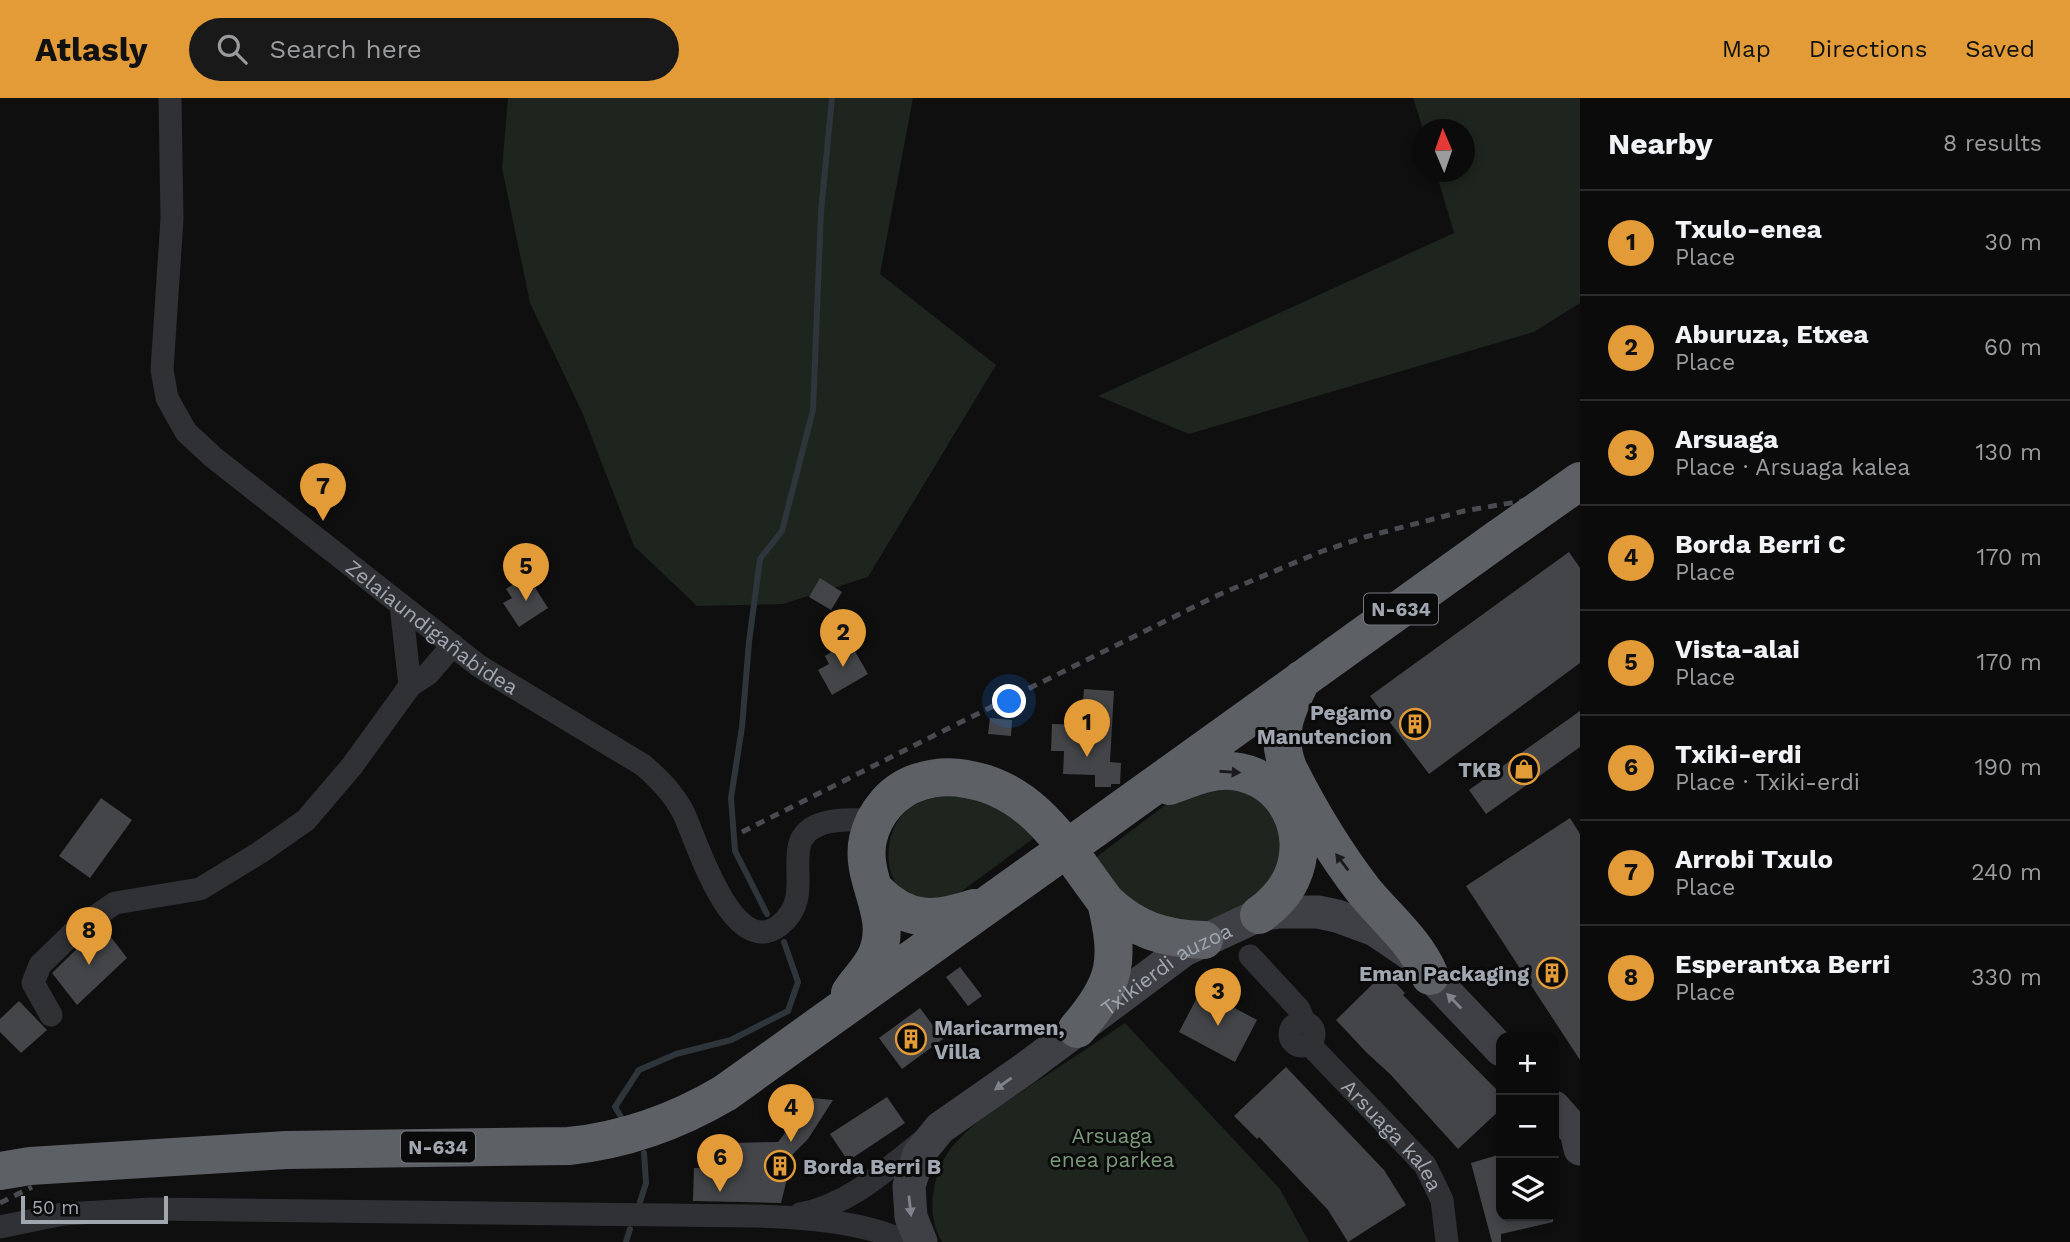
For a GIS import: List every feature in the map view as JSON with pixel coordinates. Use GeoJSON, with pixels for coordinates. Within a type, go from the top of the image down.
{"type":"FeatureCollection","features":[{"type":"Feature","properties":{"kind":"highway","name":"N-634"},"geometry":{"type":"LineString","coordinates":[[0,1171],[30,1166],[286,1150],[544,1147],[605,1141],[664,1124],[707,1104],[841,1010],[1580,481]]}},
{"type":"Feature","properties":{"kind":"highway"},"geometry":{"type":"LineString","coordinates":[[1302,680],[1286,710],[1281,732],[1287,768],[1333,850],[1422,957],[1430,976]]}},
{"type":"Feature","properties":{"kind":"highway"},"geometry":{"type":"LineString","coordinates":[[1141,795],[1204,774],[1232,771],[1259,779],[1280,795],[1298,830],[1298,855],[1291,880],[1284,891],[1259,915]]}},
{"type":"Feature","properties":{"kind":"highway"},"geometry":{"type":"LineString","coordinates":[[993,901],[952,915],[929,918],[906,913],[885,901],[871,881],[866,855],[867,843],[882,808],[902,790],[928,779],[961,778],[998,787],[1014,795],[1043,819],[1106,902],[1129,922],[1157,935],[1204,940]]}},
{"type":"Feature","properties":{"kind":"highway"},"geometry":{"type":"LineString","coordinates":[[841,1010],[878,953],[882,916],[877,892]]}},
{"type":"Feature","properties":{"kind":"highway"},"geometry":{"type":"LineString","coordinates":[[1077,1029],[1100,1000],[1112,972],[1115,943],[1106,902]]}},
{"type":"Feature","properties":{"kind":"street","name":"Zelaiaundigañabidea"},"geometry":{"type":"LineString","coordinates":[[170,98],[172,219],[162,370],[167,398],[186,432],[213,457],[479,666],[643,765],[667,786],[683,814],[706,869],[730,912],[748,929],[768,932],[781,925],[793,910],[799,894],[797,849],[804,834],[821,824],[875,820]]}},
{"type":"Feature","properties":{"kind":"street"},"geometry":{"type":"LineString","coordinates":[[401,605],[411,686]]}},
{"type":"Feature","properties":{"kind":"street"},"geometry":{"type":"LineString","coordinates":[[51,1015],[33,983],[40,965],[78,929],[115,903],[200,889],[306,820],[352,766],[411,686],[428,674],[453,645]]}},
{"type":"Feature","properties":{"kind":"street","name":"Txikierdi auzoa"},"geometry":{"type":"LineString","coordinates":[[921,1242],[911,1217],[909,1186],[919,1154],[940,1128],[1184,950],[1259,915],[1318,912],[1357,922],[1392,941],[1409,953],[1496,1045]]}},
{"type":"Feature","properties":{"kind":"street","name":"Arsuaga kalea"},"geometry":{"type":"LineString","coordinates":[[1250,956],[1299,1009],[1307,1033],[1425,1165],[1442,1200],[1447,1242]]}},
{"type":"Feature","properties":{"kind":"street"},"geometry":{"type":"LineString","coordinates":[[1559,1113],[1579,1138]]}},
{"type":"Feature","properties":{"kind":"street"},"geometry":{"type":"LineString","coordinates":[[786,1217],[819,1211],[835,1204],[868,1184],[940,1128]]}},
{"type":"Feature","properties":{"kind":"street"},"geometry":{"type":"LineString","coordinates":[[0,1227],[63,1214],[152,1209],[786,1217],[868,1229],[886,1233],[905,1242]]}},
{"type":"Feature","properties":{"kind":"green space"},"geometry":{"type":"Polygon","coordinates":[[[508,98],[913,98],[880,274],[996,365],[868,577],[783,604],[697,606],[634,546],[582,412],[530,303],[502,168],[508,98]]]}},
{"type":"Feature","properties":{"kind":"green space"},"geometry":{"type":"Polygon","coordinates":[[[1413,98],[1580,98],[1580,303],[1534,332],[1189,434],[1098,396],[1454,233],[1439,182],[1475,182],[1475,119],[1420,119],[1413,98]]]}},
{"type":"Feature","properties":{"kind":"green space"},"geometry":{"type":"Polygon","coordinates":[[[1212,784],[1259,792],[1288,836],[1261,901],[1198,926],[1129,905],[1095,858],[1176,797],[1212,784]]]}},
{"type":"Feature","properties":{"kind":"green space"},"geometry":{"type":"Polygon","coordinates":[[[956,795],[992,801],[1038,835],[950,900],[911,897],[899,887],[889,867],[888,855],[893,831],[905,812],[916,804],[956,795]]]}},
{"type":"Feature","properties":{"kind":"green space","name":"Arsuaga enea parkea"},"geometry":{"type":"Polygon","coordinates":[[[1125,1023],[1280,1189],[1309,1242],[942,1242],[934,1219],[933,1194],[940,1169],[952,1147],[987,1115],[1125,1023]]]}},
{"type":"Feature","properties":{"kind":"building"},"geometry":{"type":"Polygon","coordinates":[[[1569,552],[1580,568],[1580,663],[1429,774],[1370,696],[1569,552]]]}},
{"type":"Feature","properties":{"kind":"building"},"geometry":{"type":"Polygon","coordinates":[[[527,575],[548,608],[519,627],[503,603],[512,598],[506,589],[527,575]]]}},
{"type":"Feature","properties":{"kind":"building"},"geometry":{"type":"Polygon","coordinates":[[[820,578],[842,592],[831,610],[809,597],[820,578]]]}},
{"type":"Feature","properties":{"kind":"building"},"geometry":{"type":"Polygon","coordinates":[[[849,641],[868,674],[832,695],[818,670],[829,664],[825,656],[849,641]]]}},
{"type":"Feature","properties":{"kind":"building"},"geometry":{"type":"Polygon","coordinates":[[[1084,689],[1114,691],[1110,762],[1121,763],[1120,784],[1111,784],[1111,787],[1095,787],[1095,775],[1063,774],[1064,751],[1051,751],[1052,724],[1081,725],[1084,689]]]}},
{"type":"Feature","properties":{"kind":"building","name":"TKB"},"geometry":{"type":"Polygon","coordinates":[[[1580,711],[1580,747],[1486,814],[1469,790],[1580,711]]]}},
{"type":"Feature","properties":{"kind":"building"},"geometry":{"type":"Polygon","coordinates":[[[990,718],[1012,720],[1011,736],[988,734],[990,718]]]}},
{"type":"Feature","properties":{"kind":"building"},"geometry":{"type":"Polygon","coordinates":[[[101,798],[132,820],[90,878],[59,856],[101,798]]]}},
{"type":"Feature","properties":{"kind":"building","name":"Eman Packaging"},"geometry":{"type":"Polygon","coordinates":[[[1570,818],[1580,834],[1580,1060],[1466,886],[1570,818]]]}},
{"type":"Feature","properties":{"kind":"building"},"geometry":{"type":"Polygon","coordinates":[[[104,928],[127,958],[77,1005],[52,973],[86,940],[104,928]]]}},
{"type":"Feature","properties":{"kind":"building"},"geometry":{"type":"Polygon","coordinates":[[[960,967],[982,996],[968,1006],[946,977],[960,967]]]}},
{"type":"Feature","properties":{"kind":"building"},"geometry":{"type":"Polygon","coordinates":[[[1385,972],[1405,993],[1403,995],[1496,1089],[1496,1114],[1458,1149],[1390,1074],[1336,1020],[1385,972]]]}},
{"type":"Feature","properties":{"kind":"building"},"geometry":{"type":"Polygon","coordinates":[[[1201,990],[1257,1020],[1235,1062],[1179,1032],[1201,990]]]}},
{"type":"Feature","properties":{"kind":"building"},"geometry":{"type":"Polygon","coordinates":[[[19,1001],[47,1030],[21,1053],[0,1032],[0,1019],[19,1001]]]}},
{"type":"Feature","properties":{"kind":"building","name":"Maricarmen, Villa"},"geometry":{"type":"Polygon","coordinates":[[[920,1008],[943,1039],[902,1069],[879,1038],[920,1008]]]}},
{"type":"Feature","properties":{"kind":"building"},"geometry":{"type":"Polygon","coordinates":[[[1286,1067],[1384,1170],[1406,1205],[1348,1242],[1328,1210],[1259,1137],[1257,1139],[1234,1116],[1286,1067]]]}},
{"type":"Feature","properties":{"kind":"building"},"geometry":{"type":"Polygon","coordinates":[[[887,1097],[905,1123],[848,1161],[830,1134],[887,1097]]]}},
{"type":"Feature","properties":{"kind":"building"},"geometry":{"type":"Polygon","coordinates":[[[812,1098],[833,1100],[808,1139],[793,1154],[781,1203],[693,1201],[694,1168],[729,1169],[731,1143],[778,1142],[812,1098]]]}},
{"type":"Feature","properties":{"kind":"building"},"geometry":{"type":"Polygon","coordinates":[[[1496,1156],[1496,1221],[1553,1222],[1501,1234],[1501,1242],[1492,1242],[1471,1163],[1496,1156]]]}},
{"type":"Feature","properties":{"kind":"waterway"},"geometry":{"type":"LineString","coordinates":[[767,914],[735,851],[731,798],[742,727],[760,559],[782,531],[813,410],[821,212],[832,98]]}},
{"type":"Feature","properties":{"kind":"waterway"},"geometry":{"type":"LineString","coordinates":[[623,1120],[615,1107],[639,1070],[676,1054],[731,1040],[788,1011],[798,982],[784,942]]}},
{"type":"Feature","properties":{"kind":"waterway"},"geometry":{"type":"LineString","coordinates":[[640,1202],[646,1183],[644,1153]]}},
{"type":"Feature","properties":{"kind":"waterway"},"geometry":{"type":"LineString","coordinates":[[626,1242],[630,1229]]}},
{"type":"Feature","properties":{"kind":"railway"},"geometry":{"type":"LineString","coordinates":[[957,724],[1218,595],[1320,552],[1365,537],[1464,511],[1580,491]]}},
{"type":"Feature","properties":{"kind":"railway"},"geometry":{"type":"LineString","coordinates":[[742,832],[951,727]]}},
{"type":"Feature","properties":{"kind":"railway"},"geometry":{"type":"LineString","coordinates":[[0,1203],[32,1187]]}},
{"type":"Feature","properties":{"kind":"place","name":"Arrobi Txulo"},"geometry":{"type":"Point","coordinates":[323,521]}},
{"type":"Feature","properties":{"kind":"place","name":"Vista-alai"},"geometry":{"type":"Point","coordinates":[526,601]}},
{"type":"Feature","properties":{"kind":"place","name":"Aburuza, Etxea"},"geometry":{"type":"Point","coordinates":[843,667]}},
{"type":"Feature","properties":{"kind":"place","name":"Pegamo Manutencion"},"geometry":{"type":"Point","coordinates":[1415,724]}},
{"type":"Feature","properties":{"kind":"place","name":"Txulo-enea"},"geometry":{"type":"Point","coordinates":[1087,757]}},
{"type":"Feature","properties":{"kind":"place","name":"TKB"},"geometry":{"type":"Point","coordinates":[1524,769]}},
{"type":"Feature","properties":{"kind":"place","name":"Esperantxa Berri"},"geometry":{"type":"Point","coordinates":[89,965]}},
{"type":"Feature","properties":{"kind":"place","name":"Eman Packaging"},"geometry":{"type":"Point","coordinates":[1552,973]}},
{"type":"Feature","properties":{"kind":"place","name":"Arsuaga"},"geometry":{"type":"Point","coordinates":[1218,1026]}},
{"type":"Feature","properties":{"kind":"place","name":"Maricarmen, Villa"},"geometry":{"type":"Point","coordinates":[911,1039]}},
{"type":"Feature","properties":{"kind":"place","name":"Borda Berri C"},"geometry":{"type":"Point","coordinates":[791,1142]}},
{"type":"Feature","properties":{"kind":"place","name":"Borda Berri B"},"geometry":{"type":"Point","coordinates":[780,1166]}},
{"type":"Feature","properties":{"kind":"place","name":"Txiki-erdi"},"geometry":{"type":"Point","coordinates":[720,1192]}}]}
